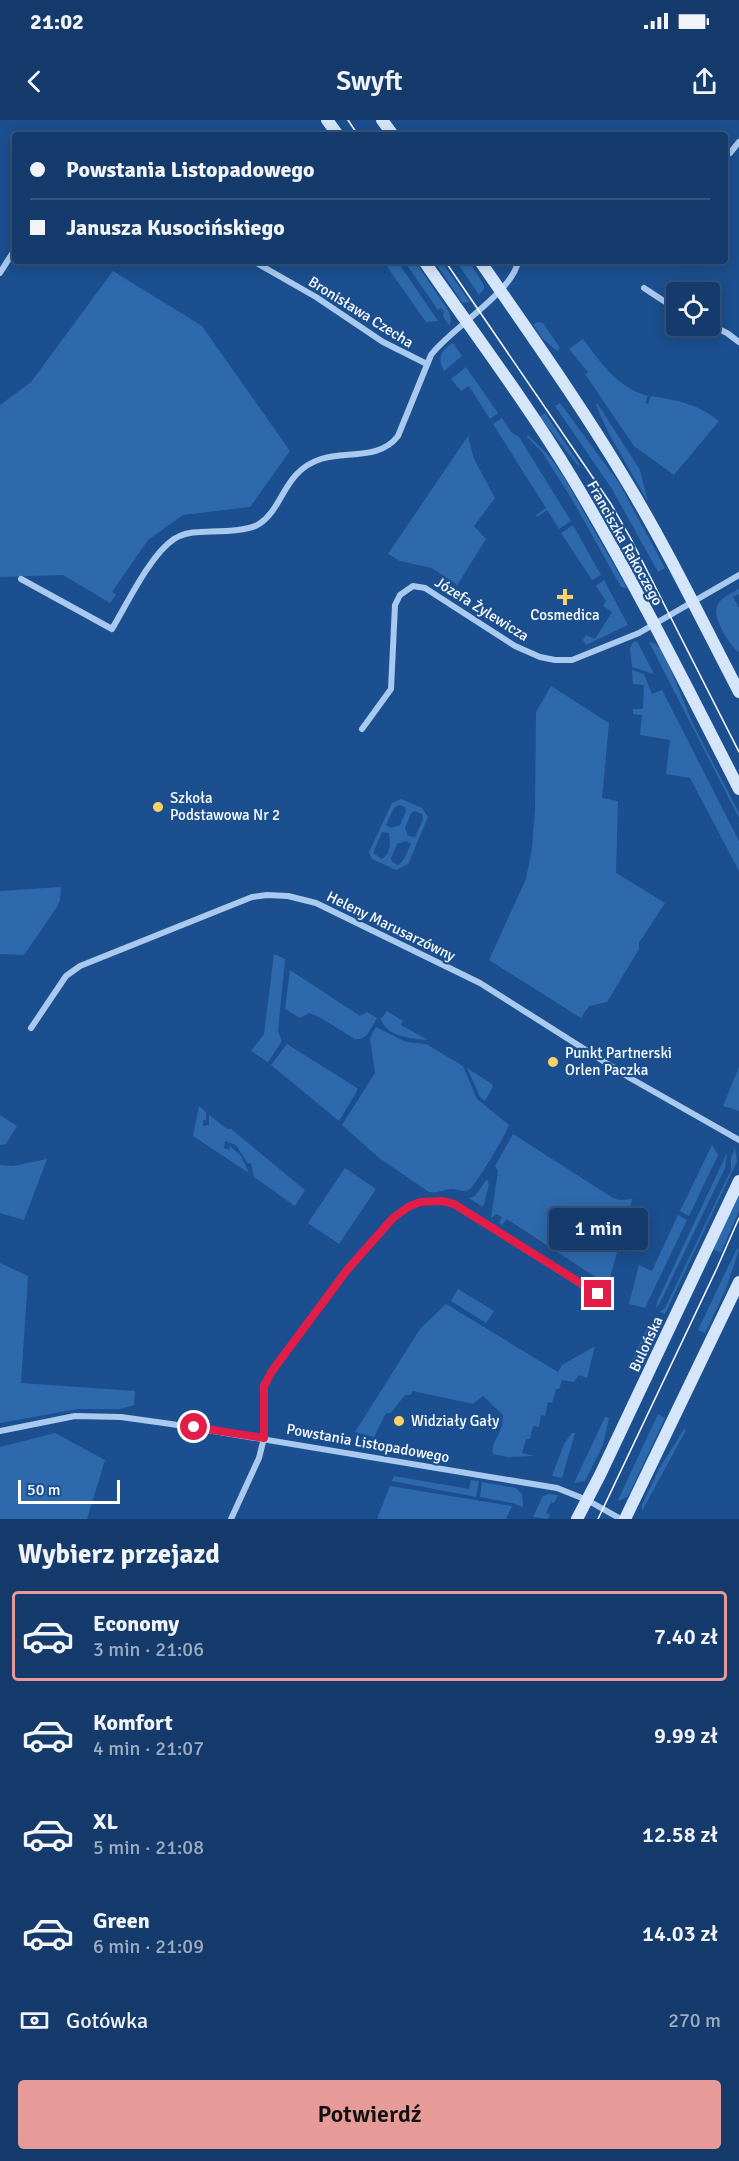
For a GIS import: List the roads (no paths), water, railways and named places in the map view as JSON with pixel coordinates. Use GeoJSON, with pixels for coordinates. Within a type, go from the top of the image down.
{"type":"FeatureCollection","features":[{"type":"Feature","properties":{"kind":"main road","name":"Franciszka Rakoczego"},"geometry":{"type":"LineString","coordinates":[[426,264],[571,476],[654,624],[739,789]]}},
{"type":"Feature","properties":{"kind":"main road","name":"Franciszka Rakoczego"},"geometry":{"type":"LineString","coordinates":[[482,264],[622,474],[693,602],[739,692]]}},
{"type":"Feature","properties":{"kind":"main road","name":"Bulońska"},"geometry":{"type":"LineString","coordinates":[[577,1519],[739,1181]]}},
{"type":"Feature","properties":{"kind":"main road"},"geometry":{"type":"LineString","coordinates":[[623,1519],[739,1282]]}},
{"type":"Feature","properties":{"kind":"street"},"geometry":{"type":"LineString","coordinates":[[728,154],[739,142]]}},
{"type":"Feature","properties":{"kind":"street"},"geometry":{"type":"LineString","coordinates":[[0,273],[12,254]]}},
{"type":"Feature","properties":{"kind":"street","name":"Bronisława Czecha"},"geometry":{"type":"LineString","coordinates":[[258,264],[316,297],[383,342],[427,364]]}},
{"type":"Feature","properties":{"kind":"street"},"geometry":{"type":"LineString","coordinates":[[21,579],[112,629],[147,570],[172,540],[192,532],[254,527],[267,517],[297,474],[307,466],[321,459],[382,449],[393,442],[398,436],[427,364],[437,346],[466,323],[500,290],[517,264]]}},
{"type":"Feature","properties":{"kind":"street"},"geometry":{"type":"LineString","coordinates":[[644,288],[666,302]]}},
{"type":"Feature","properties":{"kind":"street"},"geometry":{"type":"LineString","coordinates":[[720,330],[739,342]]}},
{"type":"Feature","properties":{"kind":"street"},"geometry":{"type":"LineString","coordinates":[[654,624],[739,575]]}},
{"type":"Feature","properties":{"kind":"street","name":"Józefa Żylewicza"},"geometry":{"type":"LineString","coordinates":[[363,729],[391,689],[395,605],[400,595],[413,586],[425,588],[515,646],[540,657],[555,660],[572,660],[625,639],[654,624]]}},
{"type":"Feature","properties":{"kind":"street","name":"Heleny Marusarzówny"},"geometry":{"type":"LineString","coordinates":[[31,1028],[66,976],[80,966],[235,902],[267,895],[288,896],[316,903],[480,983],[625,1075],[739,1140]]}},
{"type":"Feature","properties":{"kind":"street"},"geometry":{"type":"LineString","coordinates":[[231,1519],[259,1458],[264,1438],[264,1386],[272,1371],[347,1270],[393,1218],[415,1203],[442,1201],[454,1204],[598,1294]]}},
{"type":"Feature","properties":{"kind":"street","name":"Powstania Listopadowego"},"geometry":{"type":"LineString","coordinates":[[0,1431],[57,1419],[93,1416],[171,1424],[557,1488],[587,1500],[623,1519]]}},
{"type":"Feature","properties":{"kind":"tram line"},"geometry":{"type":"LineString","coordinates":[[348,120],[356,132]]}},
{"type":"Feature","properties":{"kind":"tram line"},"geometry":{"type":"LineString","coordinates":[[447,264],[611,504],[739,752]]}},
{"type":"Feature","properties":{"kind":"tram line"},"geometry":{"type":"LineString","coordinates":[[598,1519],[739,1218]]}},
{"type":"Feature","properties":{"kind":"place","name":"Cosmedica"},"geometry":{"type":"Point","coordinates":[565,597]}},
{"type":"Feature","properties":{"kind":"place","name":"Szkoła Podstawowa Nr 2"},"geometry":{"type":"Point","coordinates":[158,807]}},
{"type":"Feature","properties":{"kind":"place","name":"Punkt Partnerski Orlen Paczka"},"geometry":{"type":"Point","coordinates":[553,1062]}},
{"type":"Feature","properties":{"kind":"place","name":"Widziały Gały"},"geometry":{"type":"Point","coordinates":[399,1421]}}]}
